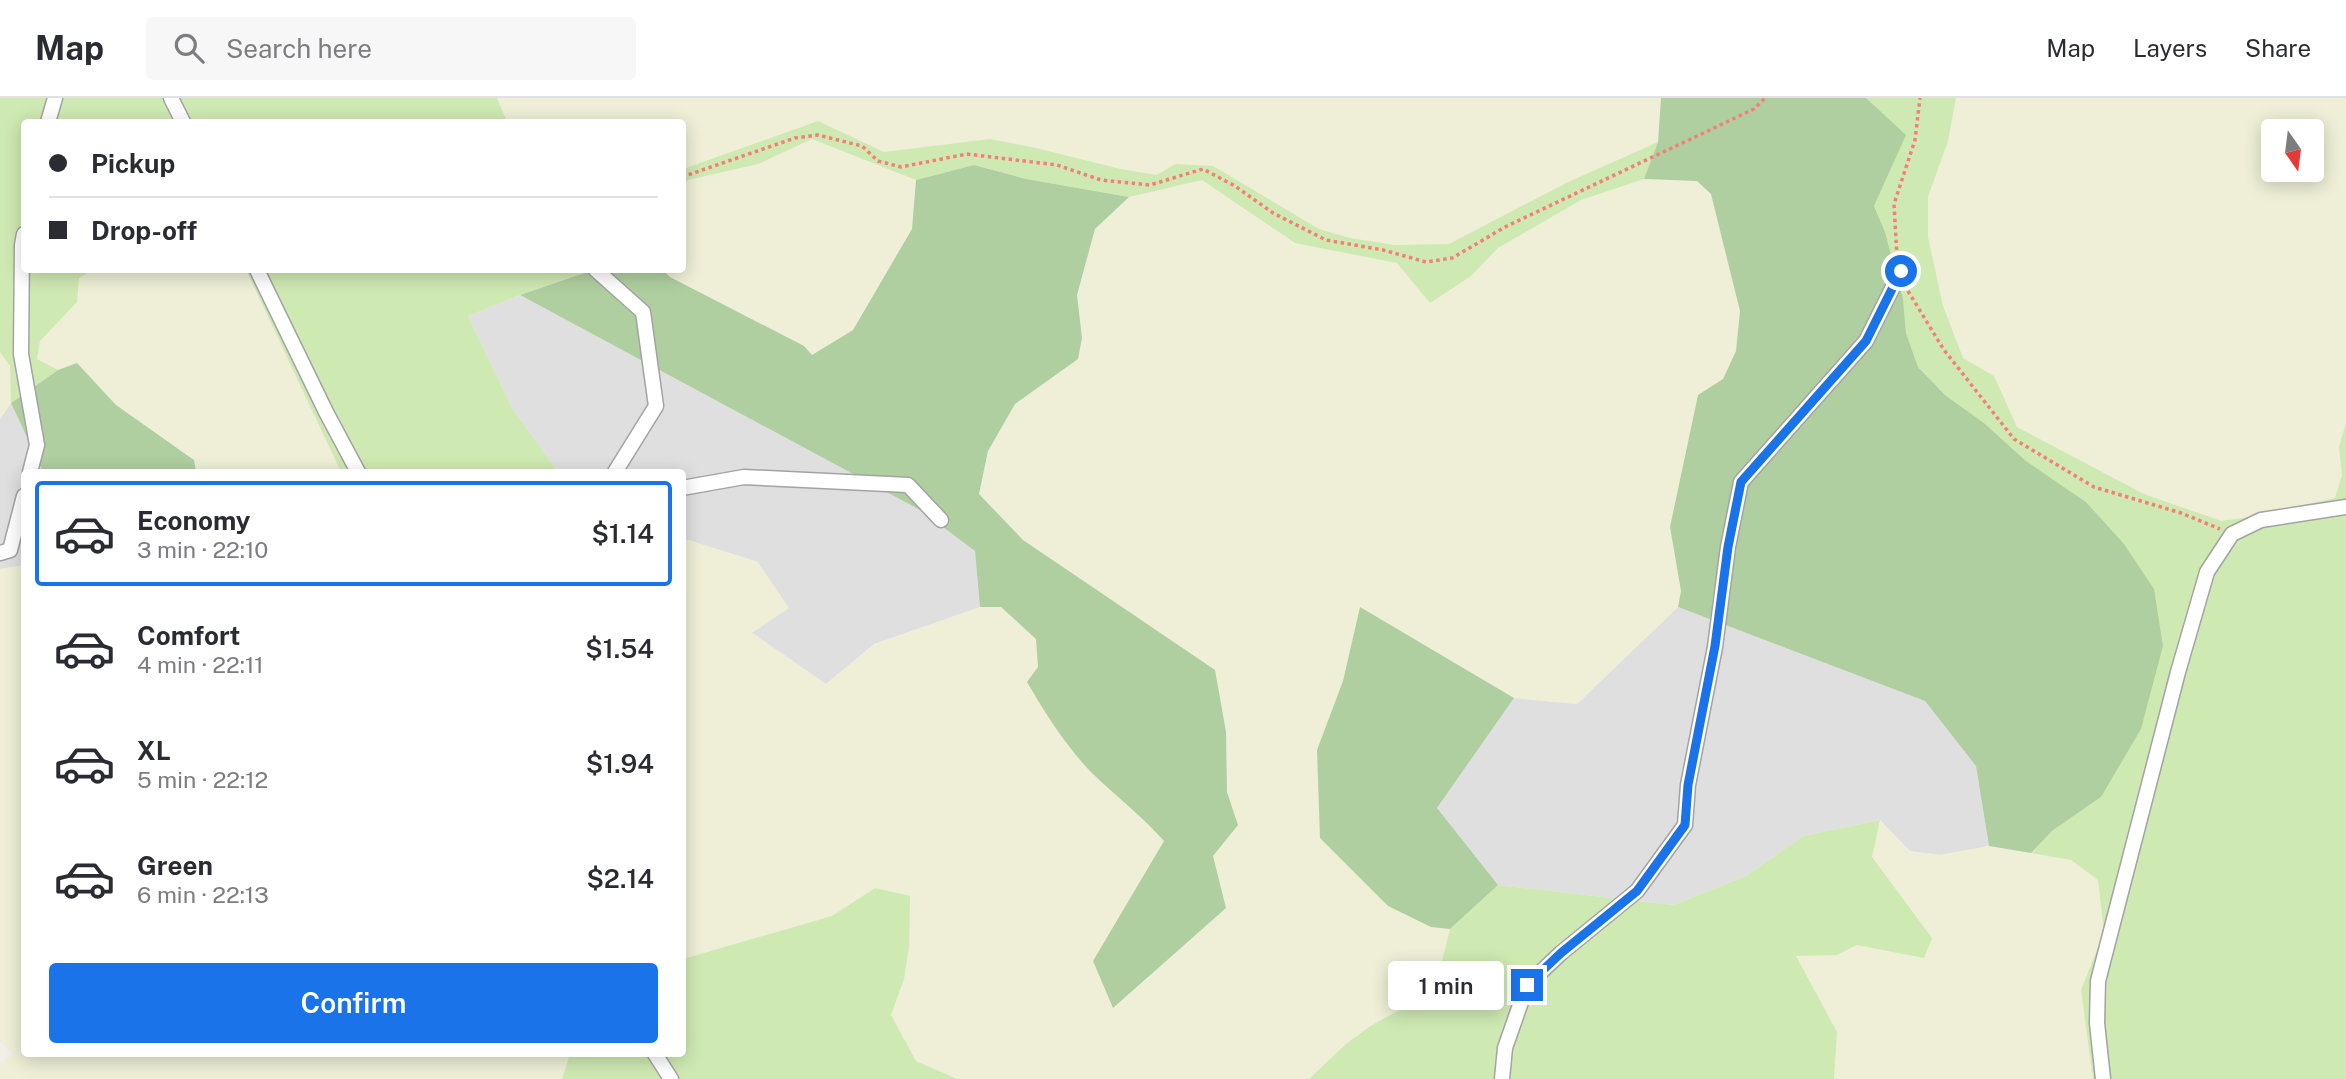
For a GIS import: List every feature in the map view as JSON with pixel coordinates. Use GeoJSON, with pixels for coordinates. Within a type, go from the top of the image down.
{"type":"FeatureCollection","features":[{"type":"Feature","properties":{"kind":"street"},"geometry":{"type":"LineString","coordinates":[[49,119],[55,98]]}},
{"type":"Feature","properties":{"kind":"street"},"geometry":{"type":"LineString","coordinates":[[171,98],[182,119]]}},
{"type":"Feature","properties":{"kind":"street"},"geometry":{"type":"LineString","coordinates":[[1502,1079],[1505,1048],[1527,985],[1561,953],[1637,891],[1685,825],[1688,785],[1715,646],[1728,547],[1741,482],[1866,341],[1901,271]]}},
{"type":"Feature","properties":{"kind":"street"},"geometry":{"type":"LineString","coordinates":[[22,273],[22,354],[37,445],[31,469]]}},
{"type":"Feature","properties":{"kind":"street"},"geometry":{"type":"LineString","coordinates":[[258,273],[356,469]]}},
{"type":"Feature","properties":{"kind":"street"},"geometry":{"type":"LineString","coordinates":[[599,273],[643,312],[656,406],[617,469]]}},
{"type":"Feature","properties":{"kind":"street"},"geometry":{"type":"LineString","coordinates":[[686,487],[744,477],[908,485],[941,520]]}},
{"type":"Feature","properties":{"kind":"street"},"geometry":{"type":"LineString","coordinates":[[2102,1079],[2098,981],[2178,672],[2207,572],[2232,534],[2261,520],[2346,507]]}},
{"type":"Feature","properties":{"kind":"street"},"geometry":{"type":"LineString","coordinates":[[0,554],[10,550],[21,508]]}},
{"type":"Feature","properties":{"kind":"street"},"geometry":{"type":"LineString","coordinates":[[657,1057],[671,1079]]}},
{"type":"Feature","properties":{"kind":"path"},"geometry":{"type":"LineString","coordinates":[[686,176],[795,138],[818,135],[862,146],[878,161],[901,167],[967,154],[1058,165],[1101,180],[1150,185],[1203,169],[1235,186],[1273,213],[1326,240],[1383,250],[1426,262],[1452,258],[1507,226],[1754,109],[1765,98]]}},
{"type":"Feature","properties":{"kind":"path"},"geometry":{"type":"LineString","coordinates":[[1920,98],[1915,140],[1894,204],[1895,248],[1908,291],[1944,349],[2014,439],[2094,487],[2181,513],[2232,534]]}},
{"type":"Feature","properties":{"kind":"shaded area"},"geometry":{"type":"Polygon","coordinates":[[[520,295],[920,510],[975,551],[980,607],[874,644],[826,684],[751,632],[758,562],[686,540],[686,469],[556,469],[512,408],[468,316],[520,295]]]}},
{"type":"Feature","properties":{"kind":"shaded area"},"geometry":{"type":"Polygon","coordinates":[[[11,403],[42,469],[21,469],[21,566],[0,569],[0,419],[11,403]]]}},
{"type":"Feature","properties":{"kind":"shaded area"},"geometry":{"type":"Polygon","coordinates":[[[1678,607],[1925,701],[1976,766],[1989,846],[1940,855],[1910,851],[1880,820],[1803,836],[1746,876],[1673,905],[1498,885],[1437,808],[1514,698],[1577,704],[1678,607]]]}},
{"type":"Feature","properties":{"kind":"green space"},"geometry":{"type":"Polygon","coordinates":[[[0,98],[497,98],[506,119],[21,119],[21,273],[88,273],[79,278],[77,302],[40,341],[37,359],[58,370],[11,403],[10,366],[0,352],[0,98]]]}},
{"type":"Feature","properties":{"kind":"green space"},"geometry":{"type":"Polygon","coordinates":[[[497,98],[1661,98],[1658,142],[1566,183],[1449,244],[1394,245],[1350,238],[1318,229],[1213,166],[1175,164],[1157,175],[990,139],[884,152],[818,121],[686,168],[686,119],[506,119],[497,98]]]}},
{"type":"Feature","properties":{"kind":"green space"},"geometry":{"type":"Polygon","coordinates":[[[1661,98],[1866,98],[1906,135],[1874,206],[1885,232],[1903,299],[1906,333],[1918,367],[1945,395],[1984,423],[2026,461],[2086,502],[2124,544],[2154,589],[2163,646],[2141,729],[2101,797],[2052,831],[2031,853],[1989,846],[1976,766],[1925,701],[1678,607],[1681,591],[1670,527],[1698,395],[1723,379],[1736,351],[1740,311],[1711,194],[1697,181],[1644,179],[1658,142],[1661,98]]]}},
{"type":"Feature","properties":{"kind":"green space"},"geometry":{"type":"Polygon","coordinates":[[[1866,98],[1956,98],[1948,141],[1928,197],[1928,237],[1943,306],[1963,358],[1994,376],[2017,427],[2144,494],[2221,521],[2335,498],[2342,475],[2339,447],[2346,423],[2346,1079],[2093,1079],[2081,990],[2104,932],[2098,880],[2071,860],[2031,853],[2052,831],[2101,797],[2086,502],[2026,461],[1984,423],[1945,395],[1918,367],[1906,333],[1903,299],[1885,232],[1874,206],[1905,135],[1866,98]]]}},
{"type":"Feature","properties":{"kind":"green space"},"geometry":{"type":"Polygon","coordinates":[[[1956,98],[2346,98],[2346,423],[2339,447],[2342,475],[2335,498],[2220,521],[2144,494],[2017,427],[1994,377],[1963,358],[1943,306],[1928,237],[1928,197],[1948,141],[1956,98]]]}},
{"type":"Feature","properties":{"kind":"green space"},"geometry":{"type":"Polygon","coordinates":[[[818,121],[884,152],[990,139],[1157,175],[1175,164],[1213,166],[1319,229],[1350,238],[1394,245],[1449,244],[1566,183],[1658,142],[1644,179],[1581,200],[1498,248],[1471,276],[1430,303],[1397,263],[1295,243],[1202,180],[1129,197],[1026,179],[974,165],[916,180],[812,139],[758,164],[686,182],[686,168],[818,121]]]}},
{"type":"Feature","properties":{"kind":"green space"},"geometry":{"type":"Polygon","coordinates":[[[812,139],[916,180],[912,229],[853,330],[812,355],[804,346],[666,273],[686,273],[686,182],[758,164],[812,139]]]}},
{"type":"Feature","properties":{"kind":"green space"},"geometry":{"type":"Polygon","coordinates":[[[974,165],[1026,179],[1129,197],[1095,229],[1077,295],[1082,338],[1078,359],[1015,404],[988,451],[979,494],[1023,540],[1215,670],[1226,732],[1227,792],[1238,825],[1213,856],[1226,908],[1113,1008],[1093,961],[1164,841],[1084,764],[1049,718],[1027,682],[1038,667],[1036,639],[1001,607],[980,607],[975,551],[920,510],[520,295],[584,273],[666,273],[804,346],[812,355],[853,330],[912,229],[916,180],[974,165]]]}},
{"type":"Feature","properties":{"kind":"green space"},"geometry":{"type":"Polygon","coordinates":[[[1644,179],[1698,181],[1711,194],[1740,311],[1736,351],[1723,379],[1698,396],[1670,527],[1681,591],[1678,607],[1576,704],[1514,698],[1360,608],[1343,681],[1317,750],[1431,927],[1450,929],[1437,981],[1407,1006],[1372,1025],[1347,1043],[1309,1079],[957,1079],[916,1061],[891,1014],[904,979],[909,946],[875,888],[832,916],[686,958],[686,540],[758,562],[789,608],[752,633],[826,684],[874,645],[980,607],[1001,606],[1036,639],[1038,667],[1092,773],[1146,820],[1164,842],[1093,961],[1113,1007],[1149,978],[1213,856],[1238,825],[1227,792],[1226,732],[1023,540],[979,494],[988,451],[1015,403],[1078,359],[1082,338],[1077,296],[1095,229],[1129,197],[1202,180],[1295,243],[1471,276],[1498,248],[1581,200],[1644,179]]]}},
{"type":"Feature","properties":{"kind":"green space"},"geometry":{"type":"Polygon","coordinates":[[[87,273],[247,273],[340,469],[196,469],[194,459],[116,405],[77,363],[58,370],[37,359],[40,341],[77,302],[79,277],[87,273]]]}},
{"type":"Feature","properties":{"kind":"green space"},"geometry":{"type":"Polygon","coordinates":[[[247,273],[584,273],[468,316],[512,408],[556,469],[340,469],[247,273]]]}},
{"type":"Feature","properties":{"kind":"green space"},"geometry":{"type":"Polygon","coordinates":[[[0,352],[10,365],[11,403],[0,419],[0,352]]]}},
{"type":"Feature","properties":{"kind":"green space"},"geometry":{"type":"Polygon","coordinates":[[[77,363],[116,405],[194,460],[196,469],[42,469],[11,403],[58,370],[77,363]]]}},
{"type":"Feature","properties":{"kind":"green space"},"geometry":{"type":"Polygon","coordinates":[[[21,566],[21,1057],[569,1057],[562,1079],[0,1079],[0,1064],[13,1054],[0,1041],[0,569],[21,566]]]}},
{"type":"Feature","properties":{"kind":"green space"},"geometry":{"type":"Polygon","coordinates":[[[1360,607],[1514,698],[1437,808],[1498,885],[1450,929],[1431,927],[1388,906],[1320,838],[1317,750],[1343,681],[1360,607]]]}},
{"type":"Feature","properties":{"kind":"green space"},"geometry":{"type":"Polygon","coordinates":[[[1880,820],[1910,852],[1940,855],[1989,846],[2071,860],[2098,880],[2104,932],[2081,990],[2093,1079],[1834,1079],[1837,1032],[1796,956],[1837,955],[1857,945],[1923,957],[1932,938],[1872,857],[1880,820]]]}},
{"type":"Feature","properties":{"kind":"green space"},"geometry":{"type":"Polygon","coordinates":[[[1880,820],[1872,857],[1932,938],[1924,958],[1857,945],[1837,955],[1796,956],[1837,1032],[1834,1079],[1309,1079],[1347,1043],[1372,1025],[1407,1006],[1437,981],[1450,929],[1498,885],[1673,905],[1746,876],[1803,836],[1880,820]]]}},
{"type":"Feature","properties":{"kind":"green space"},"geometry":{"type":"Polygon","coordinates":[[[875,888],[910,896],[909,947],[904,979],[891,1015],[916,1061],[957,1079],[562,1079],[569,1057],[686,1057],[686,958],[832,916],[875,888]]]}},
{"type":"Feature","properties":{"kind":"route"},"geometry":{"type":"LineString","coordinates":[[1527,985],[1561,953],[1637,891],[1685,825],[1688,785],[1715,646],[1728,547],[1741,482],[1866,341],[1901,271]]}}]}
